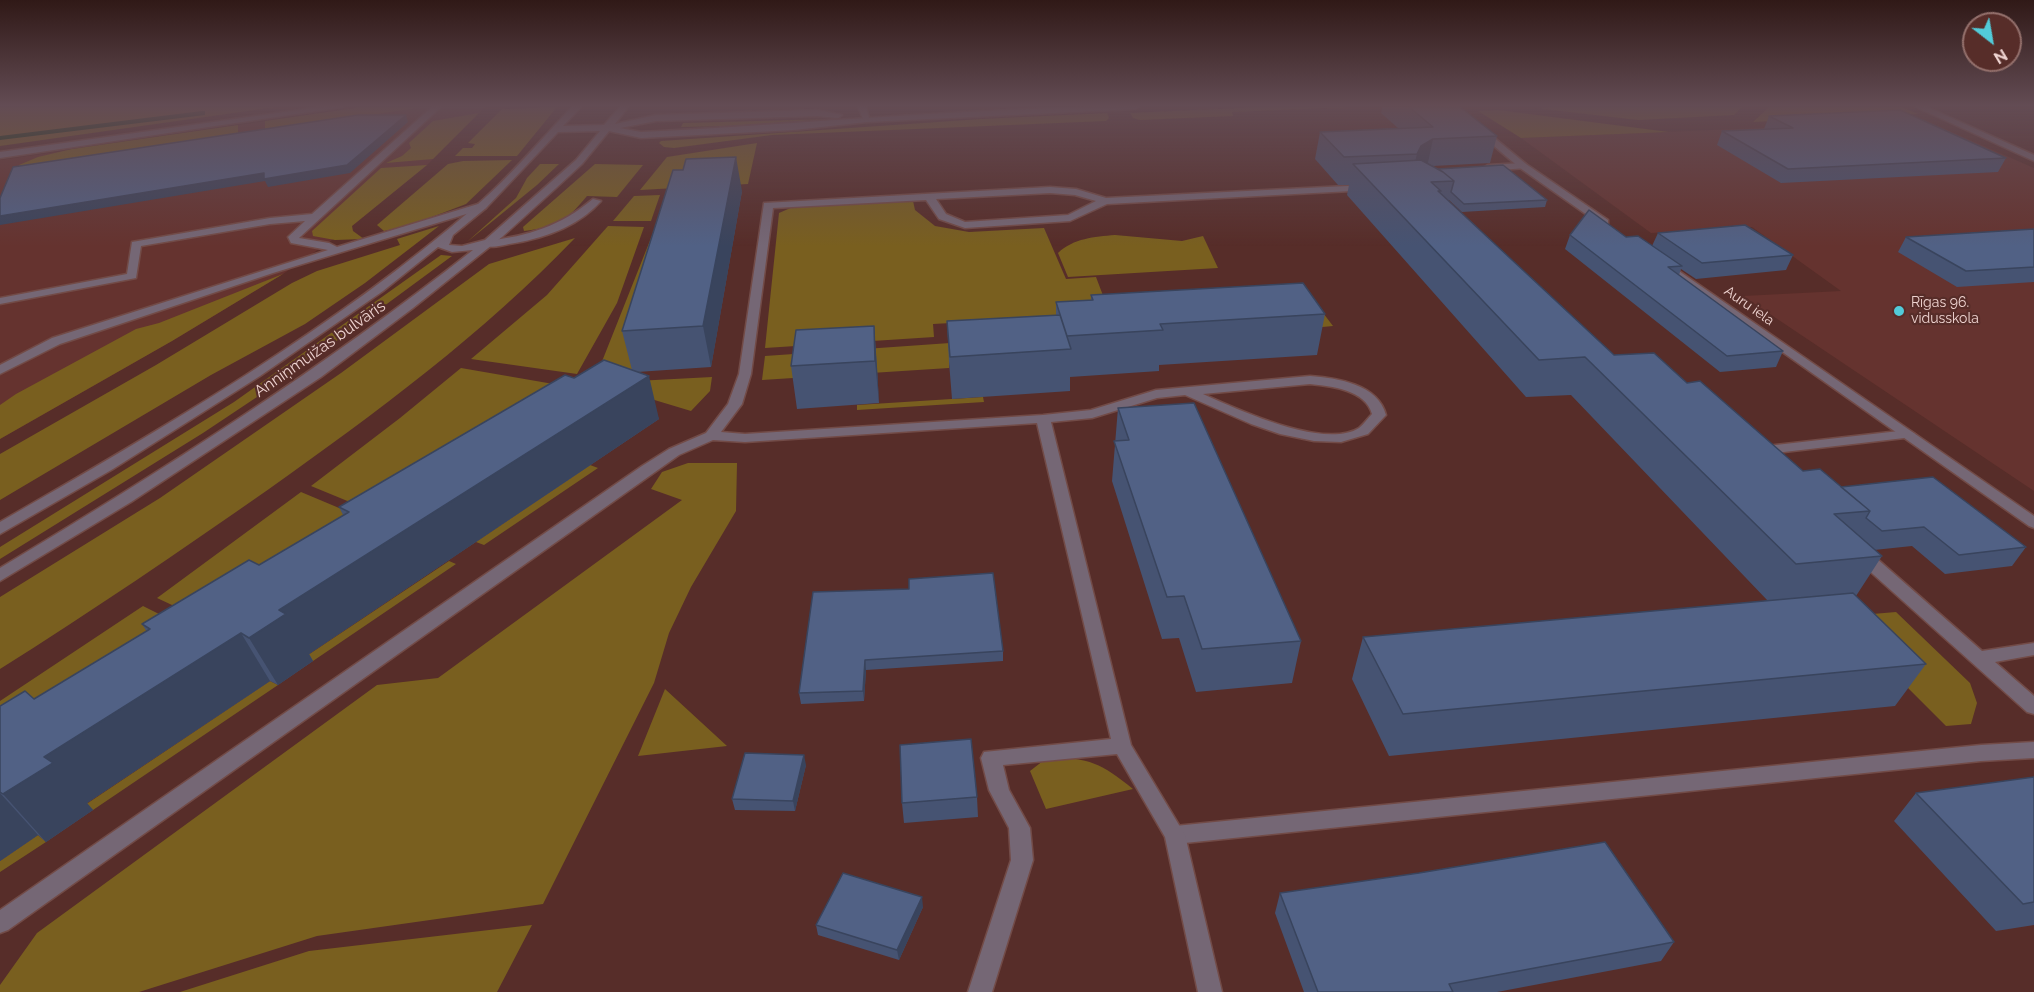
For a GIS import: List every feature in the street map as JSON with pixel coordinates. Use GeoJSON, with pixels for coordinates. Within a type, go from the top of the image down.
{"type":"FeatureCollection","features":[{"type":"Feature","properties":{"kind":"street"},"geometry":{"type":"LineString","coordinates":[[337,251],[329,246],[295,241],[294,237],[386,153]]}},
{"type":"Feature","properties":{"kind":"street","name":"Anniņmuižas bulvāris"},"geometry":{"type":"LineString","coordinates":[[0,529],[108,466],[255,373],[379,289],[482,206],[533,153]]}},
{"type":"Feature","properties":{"kind":"street","name":"Anniņmuižas bulvāris"},"geometry":{"type":"LineString","coordinates":[[0,575],[126,499],[316,374],[492,239],[586,153]]}},
{"type":"Feature","properties":{"kind":"street"},"geometry":{"type":"LineString","coordinates":[[1508,153],[1619,233]]}},
{"type":"Feature","properties":{"kind":"street"},"geometry":{"type":"LineString","coordinates":[[1475,169],[1523,166]]}},
{"type":"Feature","properties":{"kind":"street"},"geometry":{"type":"LineString","coordinates":[[711,436],[735,404],[745,374],[768,205],[1063,190],[1105,201],[1380,187]]}},
{"type":"Feature","properties":{"kind":"street"},"geometry":{"type":"LineString","coordinates":[[930,196],[933,207],[940,216],[965,225],[1070,218],[1105,201]]}},
{"type":"Feature","properties":{"kind":"street"},"geometry":{"type":"LineString","coordinates":[[448,234],[443,246],[452,249],[473,246],[492,239],[510,242],[552,231],[581,215],[596,201]]}},
{"type":"Feature","properties":{"kind":"street"},"geometry":{"type":"LineString","coordinates":[[0,370],[56,341],[482,206]]}},
{"type":"Feature","properties":{"kind":"street"},"geometry":{"type":"LineString","coordinates":[[0,301],[132,276],[136,244],[270,221],[315,217]]}},
{"type":"Feature","properties":{"kind":"street","name":"Auru iela"},"geometry":{"type":"LineString","coordinates":[[1648,253],[2034,523]]}},
{"type":"Feature","properties":{"kind":"street"},"geometry":{"type":"LineString","coordinates":[[0,923],[647,469],[674,452],[711,436],[745,438],[1043,419],[1092,414],[1156,394],[1184,390],[1310,380],[1334,382],[1367,397],[1377,407],[1379,415],[1374,423],[1362,430],[1334,438],[1315,438],[1271,427],[1184,390]]}},
{"type":"Feature","properties":{"kind":"street"},"geometry":{"type":"LineString","coordinates":[[1043,419],[1122,746],[1175,836],[1210,992]]}},
{"type":"Feature","properties":{"kind":"street"},"geometry":{"type":"LineString","coordinates":[[1764,468],[1746,452],[1908,435]]}},
{"type":"Feature","properties":{"kind":"street"},"geometry":{"type":"LineString","coordinates":[[1849,543],[2034,707]]}},
{"type":"Feature","properties":{"kind":"street"},"geometry":{"type":"LineString","coordinates":[[1978,658],[2034,649]]}},
{"type":"Feature","properties":{"kind":"street"},"geometry":{"type":"LineString","coordinates":[[980,992],[1022,860],[1023,843],[1018,821],[999,790],[992,758],[1122,746]]}},
{"type":"Feature","properties":{"kind":"street"},"geometry":{"type":"LineString","coordinates":[[1175,836],[1981,753],[2034,750]]}},
{"type":"Feature","properties":{"kind":"shaded area"},"geometry":{"type":"Polygon","coordinates":[[[46,153],[439,153],[352,226],[283,274],[172,341],[0,439],[0,160],[46,153]]]}},
{"type":"Feature","properties":{"kind":"shaded area"},"geometry":{"type":"Polygon","coordinates":[[[54,153],[135,153],[17,172],[19,165],[54,153]]]}},
{"type":"Feature","properties":{"kind":"shaded area"},"geometry":{"type":"Polygon","coordinates":[[[405,153],[439,153],[433,159],[386,163],[405,153]]]}},
{"type":"Feature","properties":{"kind":"shaded area"},"geometry":{"type":"Polygon","coordinates":[[[458,153],[519,153],[517,156],[455,156],[458,153]]]}},
{"type":"Feature","properties":{"kind":"shaded area"},"geometry":{"type":"Polygon","coordinates":[[[691,153],[755,153],[748,184],[640,190],[667,157],[691,153]]]}},
{"type":"Feature","properties":{"kind":"shaded area","name":"Rīgas 96. vidusskola"},"geometry":{"type":"Polygon","coordinates":[[[1542,153],[2001,153],[2034,168],[2034,491],[1743,296],[1841,291],[1752,227],[1651,233],[1542,153]]]}},
{"type":"Feature","properties":{"kind":"shaded area"},"geometry":{"type":"Polygon","coordinates":[[[512,160],[466,204],[411,225],[384,231],[377,225],[448,164],[463,161],[512,160]]]}},
{"type":"Feature","properties":{"kind":"shaded area"},"geometry":{"type":"Polygon","coordinates":[[[540,164],[559,164],[467,242],[516,198],[527,178],[540,164]]]}},
{"type":"Feature","properties":{"kind":"shaded area"},"geometry":{"type":"Polygon","coordinates":[[[595,164],[643,165],[617,197],[587,196],[567,217],[553,225],[524,231],[523,227],[595,164]]]}},
{"type":"Feature","properties":{"kind":"shaded area"},"geometry":{"type":"Polygon","coordinates":[[[427,165],[352,226],[353,231],[364,239],[335,240],[313,236],[312,231],[381,168],[427,165]]]}},
{"type":"Feature","properties":{"kind":"shaded area"},"geometry":{"type":"Polygon","coordinates":[[[660,195],[651,221],[613,221],[634,196],[660,195]]]}},
{"type":"Feature","properties":{"kind":"shaded area"},"geometry":{"type":"Polygon","coordinates":[[[668,195],[648,317],[638,352],[649,352],[644,371],[597,374],[668,195]]]}},
{"type":"Feature","properties":{"kind":"shaded area"},"geometry":{"type":"Polygon","coordinates":[[[913,201],[915,210],[935,226],[969,232],[1044,228],[1066,279],[1096,277],[1110,314],[933,324],[934,337],[765,348],[779,213],[795,206],[913,201]]]}},
{"type":"Feature","properties":{"kind":"shaded area"},"geometry":{"type":"Polygon","coordinates":[[[439,226],[365,283],[305,324],[211,375],[0,500],[0,454],[156,365],[292,283],[317,271],[400,245],[397,239],[439,226]]]}},
{"type":"Feature","properties":{"kind":"shaded area"},"geometry":{"type":"Polygon","coordinates":[[[608,226],[644,227],[617,303],[577,374],[471,359],[547,295],[608,226]]]}},
{"type":"Feature","properties":{"kind":"shaded area"},"geometry":{"type":"Polygon","coordinates":[[[1115,235],[1182,241],[1203,236],[1218,268],[1068,277],[1058,253],[1078,241],[1115,235]]]}},
{"type":"Feature","properties":{"kind":"shaded area"},"geometry":{"type":"Polygon","coordinates":[[[575,238],[466,340],[349,431],[169,558],[0,669],[0,597],[160,498],[341,373],[489,264],[575,238]]]}},
{"type":"Feature","properties":{"kind":"shaded area"},"geometry":{"type":"Polygon","coordinates":[[[441,255],[452,256],[293,373],[203,433],[0,559],[0,547],[234,402],[441,255]]]}},
{"type":"Feature","properties":{"kind":"shaded area"},"geometry":{"type":"Polygon","coordinates":[[[283,274],[172,341],[0,439],[0,405],[16,394],[136,329],[159,323],[283,274]]]}},
{"type":"Feature","properties":{"kind":"shaded area"},"geometry":{"type":"Polygon","coordinates":[[[1317,305],[1333,326],[949,362],[949,368],[762,380],[765,356],[950,343],[1317,305]]]}},
{"type":"Feature","properties":{"kind":"shaded area"},"geometry":{"type":"Polygon","coordinates":[[[461,368],[565,386],[362,507],[311,486],[400,418],[461,368]]]}},
{"type":"Feature","properties":{"kind":"shaded area"},"geometry":{"type":"Polygon","coordinates":[[[712,377],[710,391],[691,411],[598,383],[712,377]]]}},
{"type":"Feature","properties":{"kind":"shaded area"},"geometry":{"type":"Polygon","coordinates":[[[983,397],[984,402],[857,410],[857,405],[983,397]]]}},
{"type":"Feature","properties":{"kind":"shaded area"},"geometry":{"type":"Polygon","coordinates":[[[688,463],[737,463],[736,511],[691,587],[669,633],[654,683],[543,904],[317,936],[139,992],[0,992],[0,985],[37,933],[377,685],[438,678],[682,500],[651,489],[662,472],[688,463]]]}},
{"type":"Feature","properties":{"kind":"shaded area"},"geometry":{"type":"Polygon","coordinates":[[[590,465],[598,468],[484,545],[476,542],[590,465]]]}},
{"type":"Feature","properties":{"kind":"shaded area"},"geometry":{"type":"Polygon","coordinates":[[[301,492],[351,513],[187,612],[157,598],[301,492]]]}},
{"type":"Feature","properties":{"kind":"shaded area"},"geometry":{"type":"Polygon","coordinates":[[[449,561],[456,564],[313,661],[305,657],[449,561]]]}},
{"type":"Feature","properties":{"kind":"shaded area"},"geometry":{"type":"Polygon","coordinates":[[[143,606],[173,621],[0,722],[0,701],[143,606]]]}},
{"type":"Feature","properties":{"kind":"shaded area"},"geometry":{"type":"Polygon","coordinates":[[[1896,612],[1970,683],[1977,703],[1971,724],[1946,726],[1837,617],[1896,612]]]}},
{"type":"Feature","properties":{"kind":"shaded area"},"geometry":{"type":"Polygon","coordinates":[[[270,681],[278,685],[93,810],[85,805],[270,681]]]}},
{"type":"Feature","properties":{"kind":"shaded area"},"geometry":{"type":"Polygon","coordinates":[[[665,689],[727,746],[638,756],[665,689]]]}},
{"type":"Feature","properties":{"kind":"shaded area"},"geometry":{"type":"Polygon","coordinates":[[[1048,757],[1074,759],[1094,764],[1112,773],[1133,789],[1046,809],[1030,771],[1048,757]]]}},
{"type":"Feature","properties":{"kind":"shaded area"},"geometry":{"type":"Polygon","coordinates":[[[38,835],[46,842],[0,872],[0,861],[38,835]]]}},
{"type":"Feature","properties":{"kind":"shaded area"},"geometry":{"type":"Polygon","coordinates":[[[532,925],[497,992],[180,992],[309,951],[532,925]]]}},
{"type":"Feature","properties":{"kind":"building"},"geometry":{"type":"Polygon","coordinates":[[[104,153],[361,153],[347,165],[264,179],[264,173],[0,216],[0,198],[13,167],[104,153]]]}},
{"type":"Feature","properties":{"kind":"building"},"geometry":{"type":"Polygon","coordinates":[[[1340,153],[1417,153],[1417,154],[1344,157],[1340,153]]]}},
{"type":"Feature","properties":{"kind":"building"},"geometry":{"type":"Polygon","coordinates":[[[1761,153],[1996,153],[2006,158],[1788,169],[1761,153]]]}},
{"type":"Feature","properties":{"kind":"building"},"geometry":{"type":"Polygon","coordinates":[[[736,157],[703,326],[622,331],[673,170],[683,170],[686,159],[736,157]]]}},
{"type":"Feature","properties":{"kind":"building"},"geometry":{"type":"Polygon","coordinates":[[[1421,160],[1454,181],[1431,182],[1441,191],[1438,191],[1614,355],[1654,353],[1687,383],[1700,381],[1803,471],[1820,469],[1870,511],[1834,514],[1882,556],[1796,564],[1585,357],[1539,360],[1353,164],[1421,160]]]}},
{"type":"Feature","properties":{"kind":"building"},"geometry":{"type":"Polygon","coordinates":[[[1503,165],[1547,200],[1464,204],[1451,192],[1454,181],[1438,169],[1503,165]]]}},
{"type":"Feature","properties":{"kind":"building"},"geometry":{"type":"Polygon","coordinates":[[[1589,210],[1626,237],[1638,236],[1682,266],[1668,267],[1783,351],[1727,356],[1570,235],[1589,210]]]}},
{"type":"Feature","properties":{"kind":"building"},"geometry":{"type":"Polygon","coordinates":[[[1745,225],[1793,255],[1702,263],[1658,233],[1745,225]]]}},
{"type":"Feature","properties":{"kind":"building"},"geometry":{"type":"Polygon","coordinates":[[[2034,229],[2034,267],[1966,271],[1906,237],[2034,229]]]}},
{"type":"Feature","properties":{"kind":"building"},"geometry":{"type":"Polygon","coordinates":[[[1303,283],[1325,314],[1160,324],[1163,330],[1067,336],[1056,302],[1093,300],[1091,295],[1303,283]]]}},
{"type":"Feature","properties":{"kind":"building"},"geometry":{"type":"Polygon","coordinates":[[[1060,315],[1071,349],[950,357],[947,321],[1060,315]]]}},
{"type":"Feature","properties":{"kind":"building"},"geometry":{"type":"Polygon","coordinates":[[[874,326],[875,361],[791,366],[796,330],[874,326]]]}},
{"type":"Feature","properties":{"kind":"building"},"geometry":{"type":"Polygon","coordinates":[[[604,360],[649,376],[279,610],[286,614],[249,638],[241,633],[44,757],[53,763],[3,794],[0,792],[0,706],[25,691],[34,699],[150,629],[142,624],[249,560],[259,565],[349,512],[339,507],[565,375],[574,378],[604,360]]]}},
{"type":"Feature","properties":{"kind":"building"},"geometry":{"type":"Polygon","coordinates":[[[1194,403],[1301,641],[1202,649],[1184,596],[1167,597],[1114,441],[1129,440],[1118,408],[1194,403]]]}},
{"type":"Feature","properties":{"kind":"building"},"geometry":{"type":"Polygon","coordinates":[[[1933,477],[2026,547],[1959,555],[1924,527],[1882,531],[1866,518],[1870,511],[1841,487],[1933,477]]]}},
{"type":"Feature","properties":{"kind":"building"},"geometry":{"type":"Polygon","coordinates":[[[993,573],[1003,651],[865,660],[863,691],[799,693],[813,592],[909,589],[909,579],[993,573]]]}},
{"type":"Feature","properties":{"kind":"building"},"geometry":{"type":"Polygon","coordinates":[[[1853,593],[1926,664],[1403,714],[1363,637],[1853,593]]]}},
{"type":"Feature","properties":{"kind":"building"},"geometry":{"type":"Polygon","coordinates":[[[971,739],[977,797],[902,803],[900,745],[971,739]]]}},
{"type":"Feature","properties":{"kind":"building"},"geometry":{"type":"Polygon","coordinates":[[[745,753],[804,755],[793,801],[732,799],[745,753]]]}},
{"type":"Feature","properties":{"kind":"building"},"geometry":{"type":"Polygon","coordinates":[[[2034,777],[2034,902],[2023,904],[1916,793],[2034,777]]]}},
{"type":"Feature","properties":{"kind":"building"},"geometry":{"type":"Polygon","coordinates":[[[1605,842],[1674,942],[1449,984],[1453,992],[1318,992],[1280,893],[1419,873],[1605,842]]]}},
{"type":"Feature","properties":{"kind":"building"},"geometry":{"type":"Polygon","coordinates":[[[843,873],[922,897],[897,950],[816,925],[843,873]]]}},
{"type":"Feature","properties":{"kind":"place","name":"Rīgas 96. vidusskola"},"geometry":{"type":"Point","coordinates":[1899,311]}}]}
